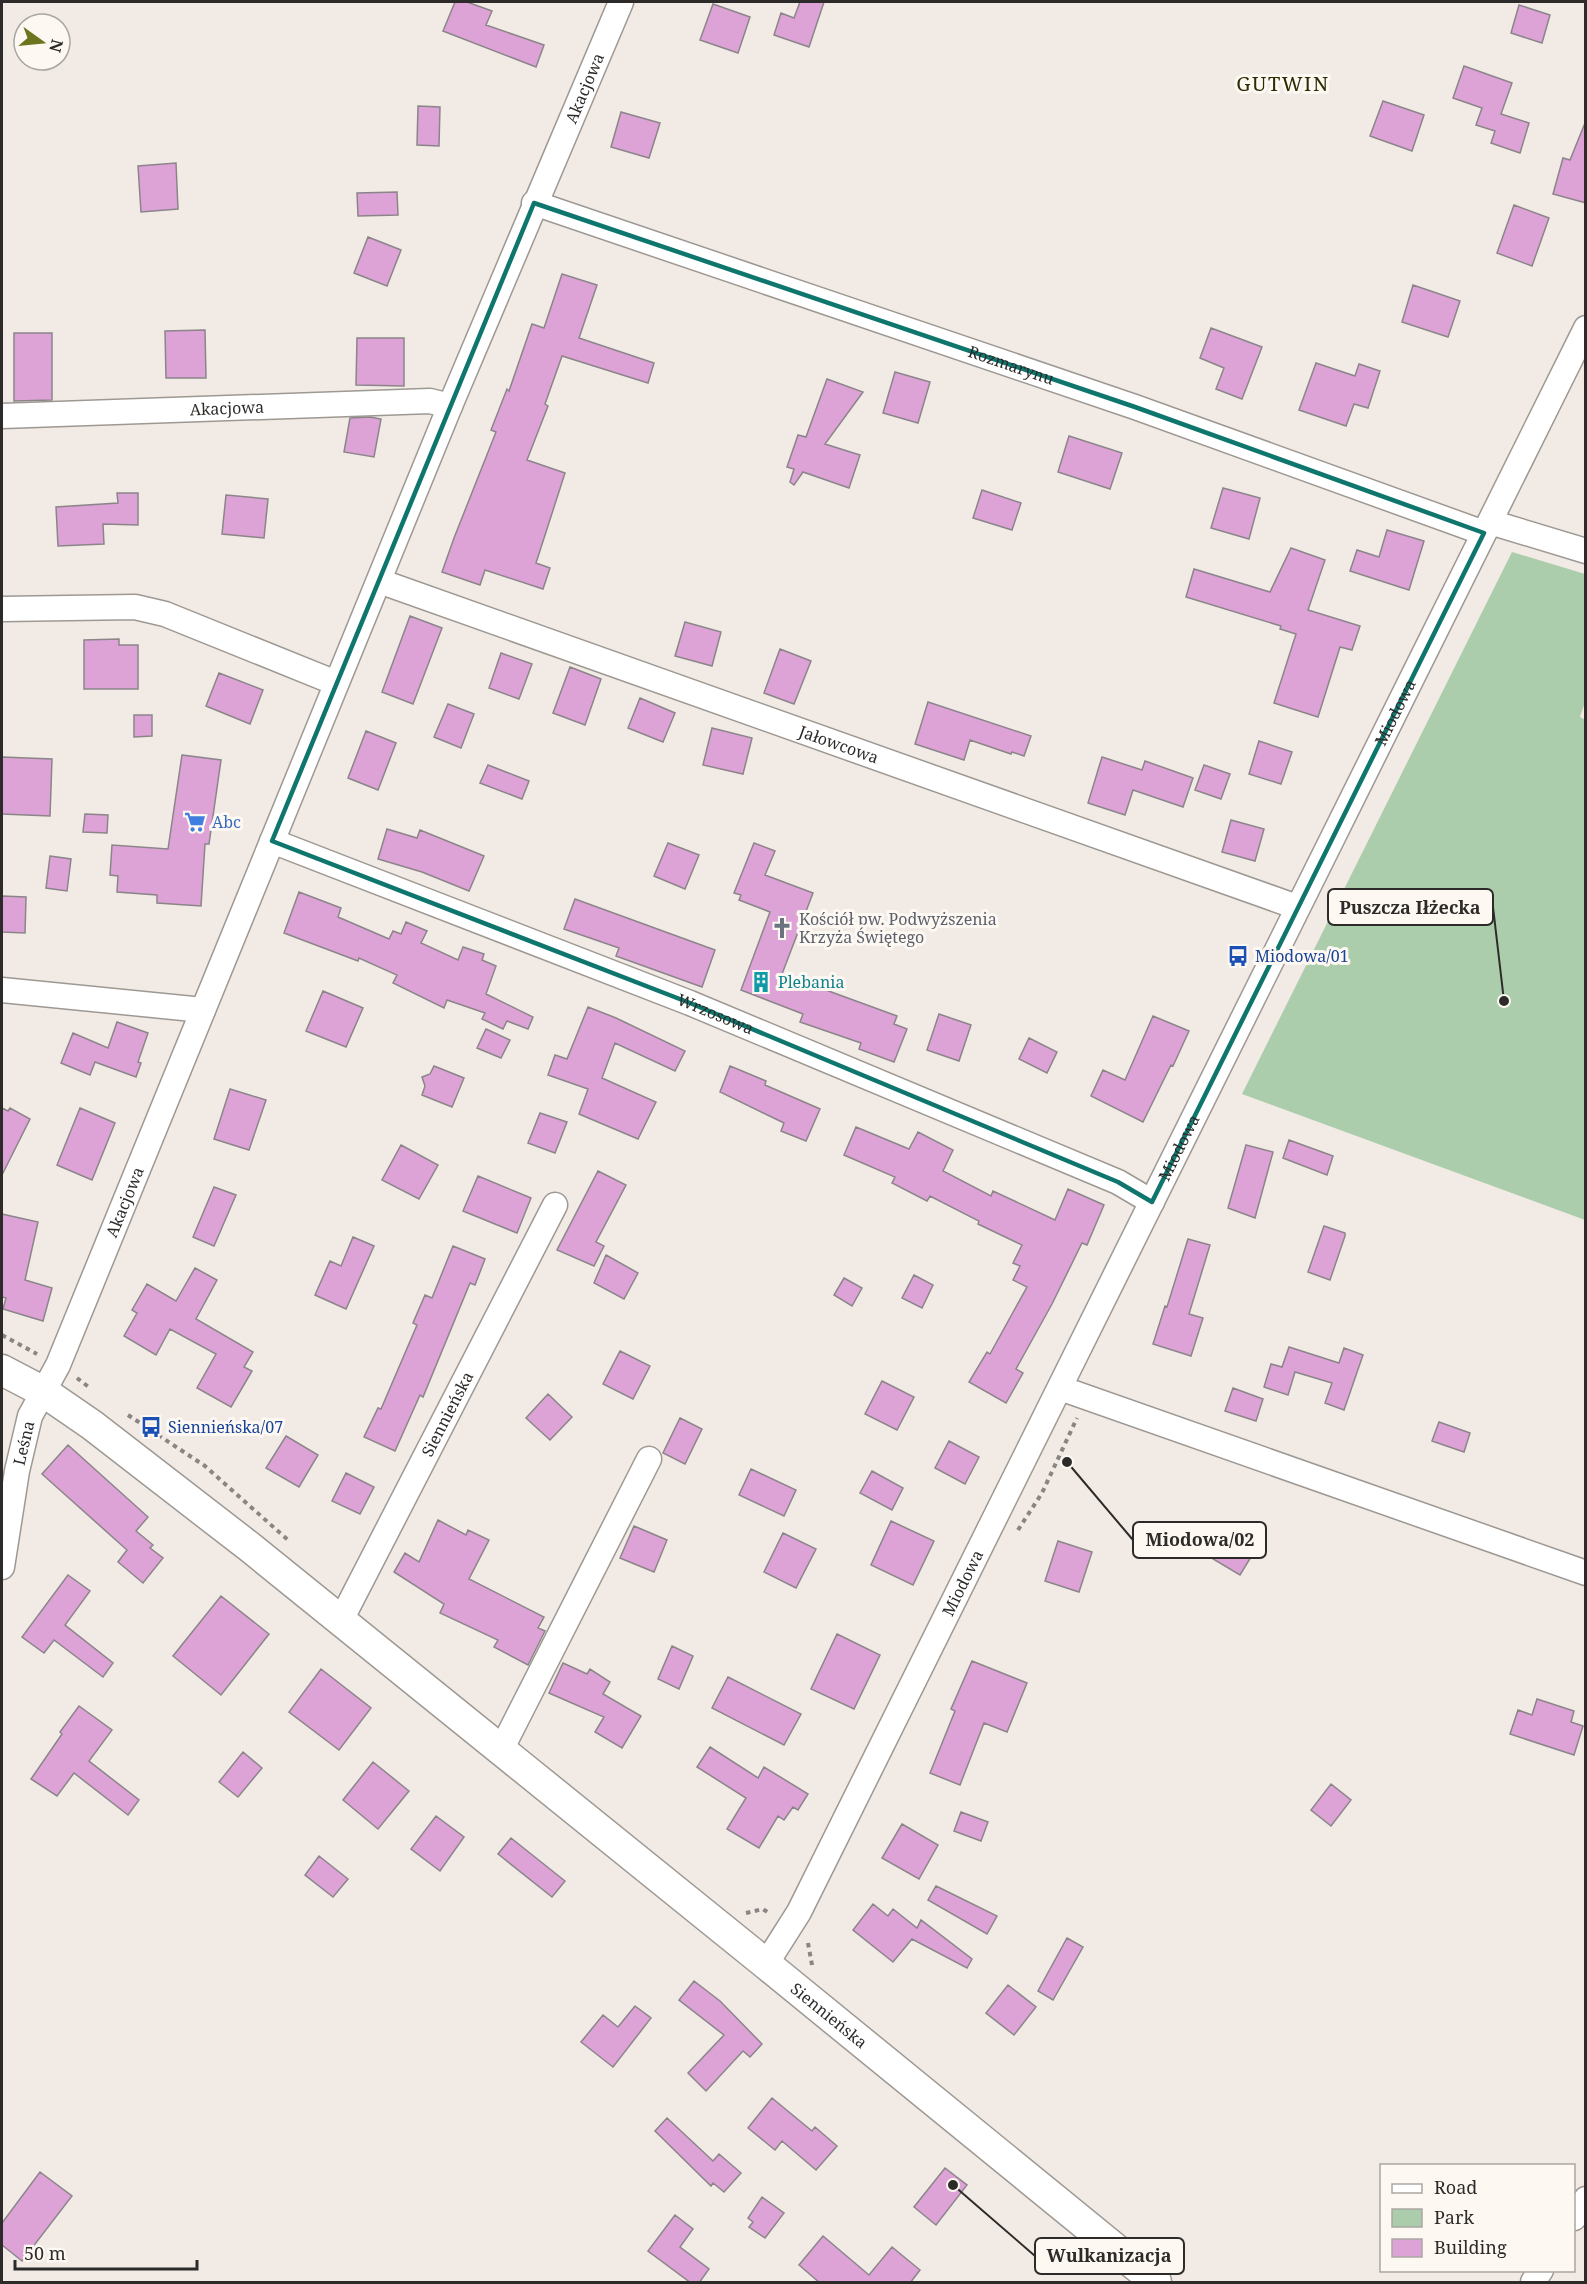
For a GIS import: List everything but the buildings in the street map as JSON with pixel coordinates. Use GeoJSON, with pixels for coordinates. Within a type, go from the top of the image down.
{"type":"FeatureCollection","features":[{"type":"Feature","properties":{"kind":"main road","name":"Siennieńska"},"geometry":{"type":"LineString","coordinates":[[2,1370],[44,1392],[143,1464],[251,1548],[1156,2283]]}},
{"type":"Feature","properties":{"kind":"street","name":"Akacjowa"},"geometry":{"type":"LineString","coordinates":[[44,1392],[62,1354],[534,203],[621,2]]}},
{"type":"Feature","properties":{"kind":"street","name":"Rozmarynu"},"geometry":{"type":"LineString","coordinates":[[534,203],[1487,528],[1586,551]]}},
{"type":"Feature","properties":{"kind":"street","name":"Miodowa"},"geometry":{"type":"LineString","coordinates":[[766,1964],[799,1912],[1586,328]]}},
{"type":"Feature","properties":{"kind":"street","name":"Akacjowa"},"geometry":{"type":"LineString","coordinates":[[2,416],[430,401],[450,406]]}},
{"type":"Feature","properties":{"kind":"street","name":"Jałowcowa"},"geometry":{"type":"LineString","coordinates":[[379,581],[1297,907]]}},
{"type":"Feature","properties":{"kind":"street"},"geometry":{"type":"LineString","coordinates":[[2,609],[135,608],[165,614],[336,683]]}},
{"type":"Feature","properties":{"kind":"street","name":"Wrzosowa"},"geometry":{"type":"LineString","coordinates":[[272,841],[690,1003],[1118,1182],[1152,1202]]}},
{"type":"Feature","properties":{"kind":"street"},"geometry":{"type":"LineString","coordinates":[[2,990],[203,1010]]}},
{"type":"Feature","properties":{"kind":"street","name":"Siennieńska"},"geometry":{"type":"LineString","coordinates":[[340,1622],[555,1205]]}},
{"type":"Feature","properties":{"kind":"street"},"geometry":{"type":"LineString","coordinates":[[1060,1388],[1586,1572]]}},
{"type":"Feature","properties":{"kind":"street","name":"Leśna"},"geometry":{"type":"LineString","coordinates":[[2,1567],[17,1471],[27,1428],[30,1416],[44,1392]]}},
{"type":"Feature","properties":{"kind":"street"},"geometry":{"type":"LineString","coordinates":[[501,1750],[649,1459]]}},
{"type":"Feature","properties":{"kind":"street"},"geometry":{"type":"LineString","coordinates":[[1575,2216],[1586,2199]]}},
{"type":"Feature","properties":{"kind":"highlighted area"},"geometry":{"type":"Polygon","coordinates":[[[534,203],[1135,407],[1484,533],[1152,1202],[1118,1182],[690,1003],[272,841],[534,203]]]}},
{"type":"Feature","properties":{"kind":"green space"},"geometry":{"type":"Polygon","coordinates":[[[1512,552],[1585,574],[1586,699],[1580,717],[1586,720],[1585,1220],[1242,1094],[1512,552]]]}},
{"type":"Feature","properties":{"kind":"place","name":"Abc"},"geometry":{"type":"Point","coordinates":[195,822]}},
{"type":"Feature","properties":{"kind":"place","name":"Kościół pw. Podwyższenia Krzyża Świętego"},"geometry":{"type":"Point","coordinates":[782,928]}},
{"type":"Feature","properties":{"kind":"place","name":"Miodowa/01"},"geometry":{"type":"Point","coordinates":[1238,956]}},
{"type":"Feature","properties":{"kind":"place","name":"Plebania"},"geometry":{"type":"Point","coordinates":[761,982]}},
{"type":"Feature","properties":{"kind":"place","name":"Puszcza Iłżecka"},"geometry":{"type":"Point","coordinates":[1504,1001]}},
{"type":"Feature","properties":{"kind":"place","name":"Siennieńska/07"},"geometry":{"type":"Point","coordinates":[151,1427]}},
{"type":"Feature","properties":{"kind":"place","name":"Miodowa/02"},"geometry":{"type":"Point","coordinates":[1067,1462]}},
{"type":"Feature","properties":{"kind":"place","name":"Wulkanizacja"},"geometry":{"type":"Point","coordinates":[953,2185]}},
{"type":"Feature","properties":{"kind":"district","name":"GUTWIN"},"geometry":{"type":"Point","coordinates":[1283,84]}}]}
